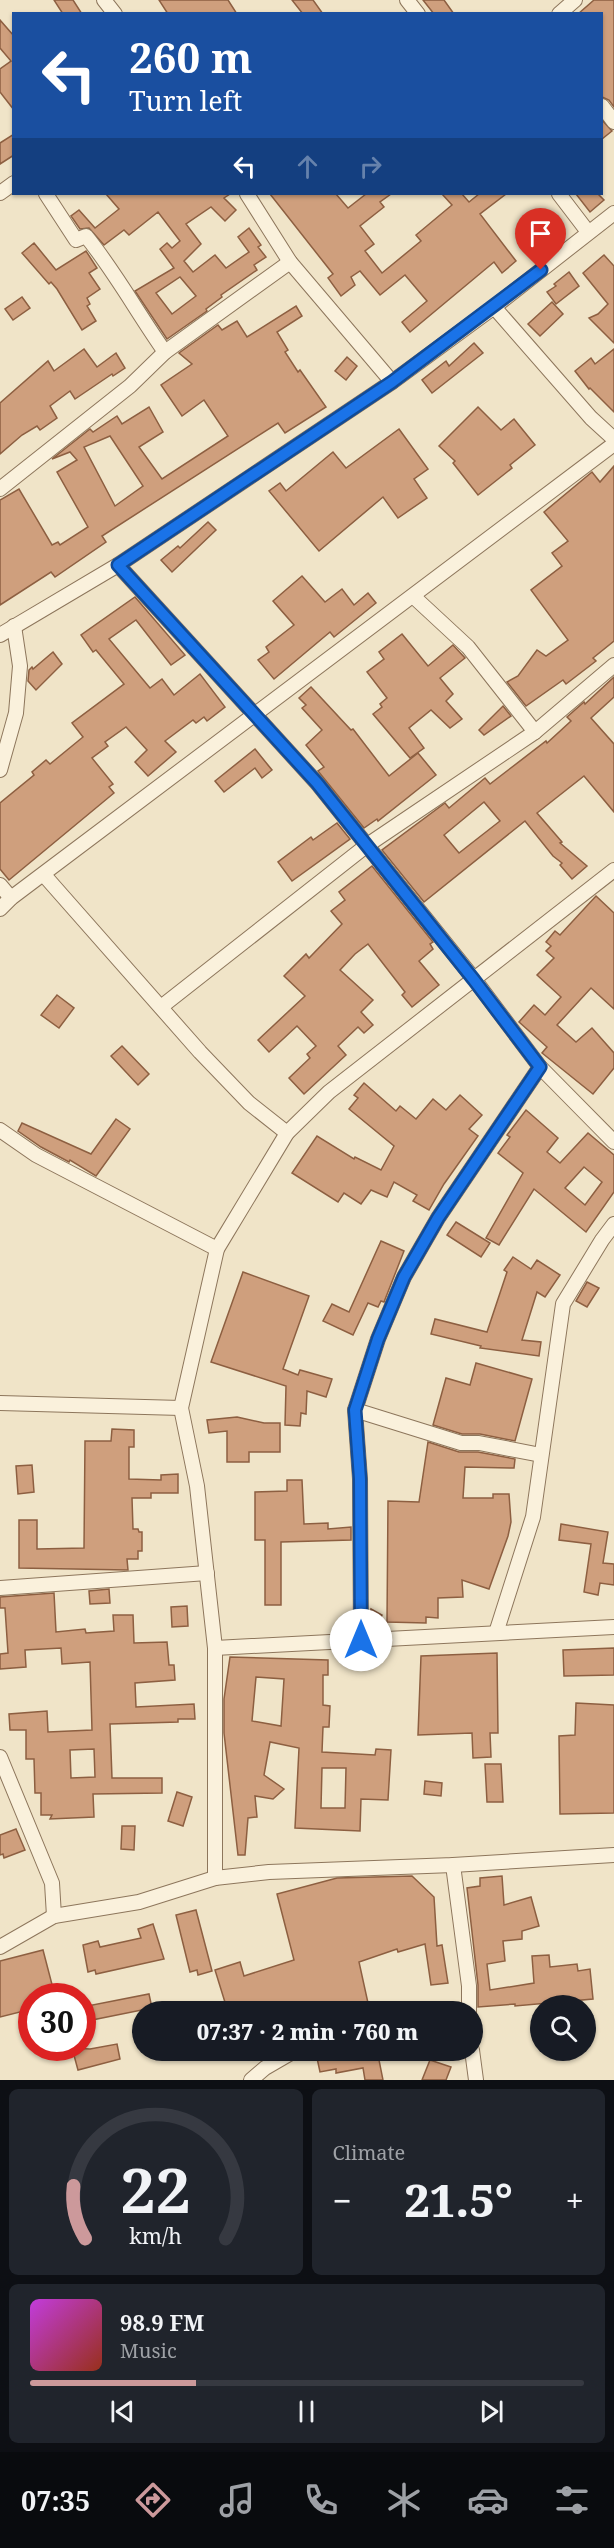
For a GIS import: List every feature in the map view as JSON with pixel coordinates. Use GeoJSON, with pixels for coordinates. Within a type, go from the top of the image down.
{"type":"FeatureCollection","features":[{"type":"Feature","properties":{"kind":"street"},"geometry":{"type":"LineString","coordinates":[[104,0],[113,12]]}},
{"type":"Feature","properties":{"kind":"street"},"geometry":{"type":"LineString","coordinates":[[407,0],[416,12]]}},
{"type":"Feature","properties":{"kind":"street"},"geometry":{"type":"LineString","coordinates":[[560,12],[575,0]]}},
{"type":"Feature","properties":{"kind":"street"},"geometry":{"type":"LineString","coordinates":[[603,107],[614,122]]}},
{"type":"Feature","properties":{"kind":"street"},"geometry":{"type":"LineString","coordinates":[[47,195],[76,240],[87,236],[111,267],[131,304],[165,352]]}},
{"type":"Feature","properties":{"kind":"street"},"geometry":{"type":"LineString","coordinates":[[248,195],[290,262],[392,382]]}},
{"type":"Feature","properties":{"kind":"street"},"geometry":{"type":"LineString","coordinates":[[560,195],[588,232]]}},
{"type":"Feature","properties":{"kind":"street"},"geometry":{"type":"LineString","coordinates":[[0,635],[118,565],[392,382],[494,307],[614,213]]}},
{"type":"Feature","properties":{"kind":"street"},"geometry":{"type":"LineString","coordinates":[[0,489],[130,386],[165,352],[290,262]]}},
{"type":"Feature","properties":{"kind":"street"},"geometry":{"type":"LineString","coordinates":[[494,307],[591,418],[614,439]]}},
{"type":"Feature","properties":{"kind":"street"},"geometry":{"type":"LineString","coordinates":[[0,909],[614,444]]}},
{"type":"Feature","properties":{"kind":"street"},"geometry":{"type":"LineString","coordinates":[[118,565],[317,783],[474,980],[540,1067],[614,1142]]}},
{"type":"Feature","properties":{"kind":"street"},"geometry":{"type":"LineString","coordinates":[[414,597],[468,647],[535,732]]}},
{"type":"Feature","properties":{"kind":"street"},"geometry":{"type":"LineString","coordinates":[[0,770],[16,713],[20,666],[14,626]]}},
{"type":"Feature","properties":{"kind":"street"},"geometry":{"type":"LineString","coordinates":[[161,1007],[366,846],[535,732],[614,665]]}},
{"type":"Feature","properties":{"kind":"street"},"geometry":{"type":"LineString","coordinates":[[215,1878],[215,1648],[197,1486],[181,1408],[217,1249],[287,1134],[329,1092],[614,870]]}},
{"type":"Feature","properties":{"kind":"street"},"geometry":{"type":"LineString","coordinates":[[44,875],[200,1052],[249,1103],[287,1134]]}},
{"type":"Feature","properties":{"kind":"street"},"geometry":{"type":"LineString","coordinates":[[0,885],[12,898]]}},
{"type":"Feature","properties":{"kind":"street"},"geometry":{"type":"LineString","coordinates":[[361,1640],[360,1479],[355,1410],[378,1339],[404,1277],[438,1218],[540,1067]]}},
{"type":"Feature","properties":{"kind":"street"},"geometry":{"type":"LineString","coordinates":[[0,1130],[36,1155],[217,1249]]}},
{"type":"Feature","properties":{"kind":"street"},"geometry":{"type":"LineString","coordinates":[[496,1633],[533,1517],[563,1304],[614,1224]]}},
{"type":"Feature","properties":{"kind":"street"},"geometry":{"type":"LineString","coordinates":[[0,1403],[181,1408]]}},
{"type":"Feature","properties":{"kind":"street"},"geometry":{"type":"LineString","coordinates":[[355,1410],[461,1443],[479,1443],[541,1455]]}},
{"type":"Feature","properties":{"kind":"street"},"geometry":{"type":"LineString","coordinates":[[0,1588],[207,1573]]}},
{"type":"Feature","properties":{"kind":"street"},"geometry":{"type":"LineString","coordinates":[[215,1648],[614,1627]]}},
{"type":"Feature","properties":{"kind":"street"},"geometry":{"type":"LineString","coordinates":[[0,1757],[52,1883],[54,1916]]}},
{"type":"Feature","properties":{"kind":"street"},"geometry":{"type":"LineString","coordinates":[[0,1947],[54,1916],[139,1902],[215,1878],[269,1872],[453,1865],[614,1855]]}},
{"type":"Feature","properties":{"kind":"street"},"geometry":{"type":"LineString","coordinates":[[453,1865],[469,2001]]}},
{"type":"Feature","properties":{"kind":"street"},"geometry":{"type":"LineString","coordinates":[[251,2080],[265,2067],[276,2061]]}},
{"type":"Feature","properties":{"kind":"street"},"geometry":{"type":"LineString","coordinates":[[473,2061],[476,2080]]}},
{"type":"Feature","properties":{"kind":"building"},"geometry":{"type":"Polygon","coordinates":[[[54,0],[73,0],[81,12],[62,12],[54,0]]]}},
{"type":"Feature","properties":{"kind":"building"},"geometry":{"type":"Polygon","coordinates":[[[159,0],[228,0],[236,12],[167,12],[159,0]]]}},
{"type":"Feature","properties":{"kind":"building"},"geometry":{"type":"Polygon","coordinates":[[[292,0],[313,0],[322,12],[301,12],[292,0]]]}},
{"type":"Feature","properties":{"kind":"building"},"geometry":{"type":"Polygon","coordinates":[[[423,0],[444,0],[453,12],[432,12],[423,0]]]}},
{"type":"Feature","properties":{"kind":"building"},"geometry":{"type":"Polygon","coordinates":[[[594,0],[614,0],[614,107],[609,100],[603,97],[603,12],[580,12],[594,0]]]}},
{"type":"Feature","properties":{"kind":"building"},"geometry":{"type":"Polygon","coordinates":[[[0,20],[12,34],[12,107],[0,92],[0,69],[11,61],[0,48],[0,20]]]}},
{"type":"Feature","properties":{"kind":"building"},"geometry":{"type":"Polygon","coordinates":[[[603,121],[612,131],[603,138],[603,121]]]}},
{"type":"Feature","properties":{"kind":"building"},"geometry":{"type":"Polygon","coordinates":[[[12,135],[12,156],[0,164],[0,143],[12,135]]]}},
{"type":"Feature","properties":{"kind":"building"},"geometry":{"type":"Polygon","coordinates":[[[107,195],[228,195],[224,198],[236,210],[225,221],[211,207],[186,224],[201,244],[184,261],[193,272],[215,255],[226,268],[249,252],[238,237],[249,228],[261,245],[258,247],[266,257],[254,265],[257,270],[221,295],[222,297],[206,309],[207,311],[167,339],[135,291],[174,268],[160,249],[167,243],[172,248],[180,241],[158,212],[129,235],[124,230],[104,245],[89,228],[80,229],[71,216],[79,210],[95,228],[119,209],[107,195]],[[180,277],[156,293],[172,314],[196,296],[180,277]]]}},
{"type":"Feature","properties":{"kind":"building"},"geometry":{"type":"Polygon","coordinates":[[[271,195],[337,195],[348,208],[365,195],[390,195],[380,202],[384,207],[360,226],[374,244],[365,251],[382,273],[421,241],[416,235],[452,205],[443,195],[463,195],[469,202],[478,195],[505,195],[480,214],[516,261],[502,273],[494,262],[410,332],[402,322],[427,301],[405,275],[380,295],[360,271],[351,277],[355,285],[341,296],[328,278],[333,274],[271,195]]]}},
{"type":"Feature","properties":{"kind":"building"},"geometry":{"type":"Polygon","coordinates":[[[577,195],[599,195],[604,200],[590,212],[577,195]]]}},
{"type":"Feature","properties":{"kind":"building"},"geometry":{"type":"Polygon","coordinates":[[[34,243],[56,270],[86,251],[97,268],[89,273],[100,289],[87,298],[90,304],[87,306],[96,321],[82,330],[57,289],[51,282],[49,284],[22,253],[34,243]]]}},
{"type":"Feature","properties":{"kind":"building"},"geometry":{"type":"Polygon","coordinates":[[[604,255],[614,266],[614,343],[589,318],[598,314],[608,304],[583,273],[604,255]]]}},
{"type":"Feature","properties":{"kind":"building"},"geometry":{"type":"Polygon","coordinates":[[[569,272],[579,286],[556,304],[547,292],[569,272]]]}},
{"type":"Feature","properties":{"kind":"building"},"geometry":{"type":"Polygon","coordinates":[[[22,297],[30,308],[13,320],[5,309],[22,297]]]}},
{"type":"Feature","properties":{"kind":"building"},"geometry":{"type":"Polygon","coordinates":[[[552,302],[563,314],[540,336],[528,324],[552,302]]]}},
{"type":"Feature","properties":{"kind":"building"},"geometry":{"type":"Polygon","coordinates":[[[296,306],[302,316],[277,332],[288,350],[285,352],[298,372],[300,370],[326,407],[285,433],[278,423],[102,536],[106,542],[55,577],[51,572],[0,605],[0,500],[19,489],[52,545],[58,542],[60,545],[88,527],[57,472],[77,460],[70,452],[52,459],[90,429],[93,432],[117,416],[122,424],[149,407],[163,432],[139,447],[162,479],[228,436],[204,400],[182,416],[161,385],[192,364],[179,353],[218,325],[222,330],[237,321],[247,337],[296,306]],[[110,436],[84,447],[115,506],[143,486],[110,436]]]}},
{"type":"Feature","properties":{"kind":"building"},"geometry":{"type":"Polygon","coordinates":[[[474,343],[483,353],[432,393],[422,380],[446,361],[449,366],[474,343]]]}},
{"type":"Feature","properties":{"kind":"building"},"geometry":{"type":"Polygon","coordinates":[[[84,349],[97,367],[116,353],[125,368],[75,399],[70,391],[50,406],[57,418],[40,430],[37,426],[22,435],[0,454],[0,403],[48,361],[54,371],[84,349]]]}},
{"type":"Feature","properties":{"kind":"building"},"geometry":{"type":"Polygon","coordinates":[[[614,349],[614,412],[589,389],[575,371],[591,358],[595,364],[614,349]]]}},
{"type":"Feature","properties":{"kind":"building"},"geometry":{"type":"Polygon","coordinates":[[[347,357],[357,366],[346,380],[335,371],[347,357]]]}},
{"type":"Feature","properties":{"kind":"building"},"geometry":{"type":"Polygon","coordinates":[[[478,407],[501,430],[514,419],[535,445],[510,465],[512,468],[478,495],[453,463],[455,461],[439,446],[478,407]]]}},
{"type":"Feature","properties":{"kind":"building"},"geometry":{"type":"Polygon","coordinates":[[[399,429],[428,469],[414,479],[427,498],[398,518],[383,497],[319,551],[269,491],[280,483],[286,491],[333,452],[346,468],[399,429]]]}},
{"type":"Feature","properties":{"kind":"building"},"geometry":{"type":"Polygon","coordinates":[[[614,466],[614,641],[593,658],[596,661],[566,684],[563,680],[526,706],[507,682],[518,676],[537,650],[546,656],[568,640],[531,590],[562,566],[552,553],[568,541],[544,512],[592,472],[600,482],[614,466]]]}},
{"type":"Feature","properties":{"kind":"building"},"geometry":{"type":"Polygon","coordinates":[[[208,522],[216,530],[172,572],[161,560],[178,546],[180,548],[208,522]]]}},
{"type":"Feature","properties":{"kind":"building"},"geometry":{"type":"Polygon","coordinates":[[[302,576],[325,602],[342,589],[354,605],[368,593],[376,603],[334,637],[330,632],[274,679],[258,660],[269,652],[266,647],[294,625],[273,601],[302,576]]]}},
{"type":"Feature","properties":{"kind":"building"},"geometry":{"type":"Polygon","coordinates":[[[135,597],[185,655],[171,665],[136,620],[109,639],[150,688],[162,679],[174,695],[200,674],[225,707],[207,721],[204,717],[196,723],[193,720],[165,741],[176,752],[148,776],[135,762],[147,750],[126,727],[105,742],[108,746],[92,758],[113,784],[109,787],[114,793],[9,880],[0,869],[0,803],[34,775],[32,772],[46,760],[50,764],[83,737],[72,723],[124,684],[96,650],[93,652],[81,635],[135,597]]]}},
{"type":"Feature","properties":{"kind":"building"},"geometry":{"type":"Polygon","coordinates":[[[402,634],[428,666],[453,645],[465,658],[440,678],[453,694],[446,701],[462,719],[450,728],[431,710],[409,728],[424,748],[410,758],[373,714],[382,707],[380,704],[387,698],[367,672],[384,659],[379,652],[402,634]]]}},
{"type":"Feature","properties":{"kind":"building"},"geometry":{"type":"Polygon","coordinates":[[[53,652],[62,664],[36,690],[28,681],[29,670],[53,652]]]}},
{"type":"Feature","properties":{"kind":"building"},"geometry":{"type":"Polygon","coordinates":[[[614,677],[614,697],[591,718],[614,744],[614,812],[584,776],[537,813],[562,842],[560,843],[587,866],[572,879],[560,865],[562,863],[553,856],[525,821],[424,902],[382,850],[445,803],[449,808],[485,778],[490,784],[546,741],[547,743],[571,721],[567,717],[584,702],[585,704],[614,677]],[[484,802],[444,835],[459,853],[500,821],[484,802]]]}},
{"type":"Feature","properties":{"kind":"building"},"geometry":{"type":"Polygon","coordinates":[[[311,687],[351,730],[353,729],[389,776],[418,753],[436,775],[378,821],[377,819],[364,828],[318,771],[324,767],[306,745],[322,730],[302,708],[306,705],[299,698],[311,687]]]}},
{"type":"Feature","properties":{"kind":"building"},"geometry":{"type":"Polygon","coordinates":[[[503,706],[511,716],[484,735],[479,730],[503,706]]]}},
{"type":"Feature","properties":{"kind":"building"},"geometry":{"type":"Polygon","coordinates":[[[255,749],[272,770],[262,778],[255,768],[224,792],[215,781],[255,749]]]}},
{"type":"Feature","properties":{"kind":"building"},"geometry":{"type":"Polygon","coordinates":[[[337,823],[350,839],[292,881],[278,862],[311,837],[313,840],[337,823]]]}},
{"type":"Feature","properties":{"kind":"building"},"geometry":{"type":"Polygon","coordinates":[[[372,866],[433,942],[430,944],[433,949],[419,961],[439,985],[412,1007],[402,995],[405,992],[368,944],[355,954],[340,970],[373,1000],[361,1012],[373,1025],[364,1033],[358,1027],[338,1046],[346,1055],[304,1094],[289,1078],[310,1058],[307,1054],[316,1046],[297,1026],[269,1052],[258,1040],[305,996],[284,976],[306,954],[309,958],[342,924],[331,911],[345,900],[339,892],[372,866]]]}},
{"type":"Feature","properties":{"kind":"building"},"geometry":{"type":"Polygon","coordinates":[[[596,896],[614,913],[614,1009],[591,988],[557,1025],[576,1042],[592,1028],[614,1053],[614,1068],[593,1094],[542,1053],[547,1047],[519,1022],[534,1005],[545,1015],[561,997],[537,975],[554,958],[546,951],[551,946],[546,942],[555,931],[560,935],[596,896]]]}},
{"type":"Feature","properties":{"kind":"building"},"geometry":{"type":"Polygon","coordinates":[[[57,995],[74,1008],[59,1028],[41,1015],[57,995]]]}},
{"type":"Feature","properties":{"kind":"building"},"geometry":{"type":"Polygon","coordinates":[[[122,1046],[149,1074],[138,1085],[111,1056],[122,1046]]]}},
{"type":"Feature","properties":{"kind":"building"},"geometry":{"type":"Polygon","coordinates":[[[364,1083],[396,1111],[400,1106],[416,1119],[433,1099],[446,1110],[460,1095],[482,1115],[469,1129],[478,1136],[444,1184],[429,1210],[413,1201],[417,1195],[394,1182],[387,1197],[371,1190],[361,1204],[344,1193],[338,1202],[292,1173],[317,1136],[354,1159],[355,1157],[381,1170],[394,1146],[349,1109],[358,1098],[354,1095],[364,1083]]]}},
{"type":"Feature","properties":{"kind":"building"},"geometry":{"type":"Polygon","coordinates":[[[526,1110],[558,1138],[547,1152],[560,1163],[588,1133],[614,1155],[614,1192],[586,1232],[534,1189],[499,1245],[486,1238],[523,1173],[498,1153],[510,1137],[507,1135],[526,1110]],[[584,1167],[565,1188],[585,1205],[602,1182],[584,1167]]]}},
{"type":"Feature","properties":{"kind":"building"},"geometry":{"type":"Polygon","coordinates":[[[116,1119],[130,1129],[96,1176],[70,1160],[69,1162],[41,1147],[18,1131],[22,1123],[91,1154],[116,1119]]]}},
{"type":"Feature","properties":{"kind":"building"},"geometry":{"type":"Polygon","coordinates":[[[456,1222],[490,1243],[481,1257],[447,1235],[456,1222]]]}},
{"type":"Feature","properties":{"kind":"building"},"geometry":{"type":"Polygon","coordinates":[[[381,1241],[404,1251],[384,1302],[381,1301],[378,1307],[368,1303],[353,1335],[323,1321],[332,1304],[349,1312],[381,1241]]]}},
{"type":"Feature","properties":{"kind":"building"},"geometry":{"type":"Polygon","coordinates":[[[513,1257],[531,1269],[537,1260],[560,1275],[545,1297],[537,1292],[522,1340],[541,1342],[539,1356],[480,1348],[481,1346],[431,1334],[435,1319],[487,1332],[507,1272],[504,1270],[513,1257]]]}},
{"type":"Feature","properties":{"kind":"building"},"geometry":{"type":"Polygon","coordinates":[[[243,1272],[309,1296],[283,1369],[298,1375],[300,1370],[332,1379],[326,1397],[307,1391],[306,1414],[301,1413],[300,1426],[285,1425],[286,1386],[211,1362],[243,1272]]]}},
{"type":"Feature","properties":{"kind":"building"},"geometry":{"type":"Polygon","coordinates":[[[587,1282],[599,1288],[587,1307],[576,1301],[587,1282]]]}},
{"type":"Feature","properties":{"kind":"building"},"geometry":{"type":"Polygon","coordinates":[[[476,1363],[532,1379],[515,1441],[480,1434],[462,1434],[433,1425],[446,1378],[470,1385],[476,1363]]]}},
{"type":"Feature","properties":{"kind":"building"},"geometry":{"type":"Polygon","coordinates":[[[237,1417],[264,1423],[280,1423],[280,1452],[249,1452],[249,1462],[227,1462],[227,1431],[209,1433],[207,1420],[237,1417]]]}},
{"type":"Feature","properties":{"kind":"building"},"geometry":{"type":"Polygon","coordinates":[[[112,1429],[134,1430],[134,1447],[129,1447],[129,1479],[161,1480],[161,1475],[178,1474],[178,1493],[151,1493],[151,1498],[132,1498],[133,1529],[142,1532],[142,1551],[138,1551],[138,1559],[127,1559],[128,1570],[19,1568],[19,1520],[37,1520],[37,1549],[84,1548],[85,1441],[111,1441],[112,1429]]]}},
{"type":"Feature","properties":{"kind":"building"},"geometry":{"type":"Polygon","coordinates":[[[428,1442],[459,1452],[478,1452],[515,1459],[514,1468],[465,1467],[463,1498],[493,1498],[493,1494],[509,1494],[511,1522],[508,1536],[489,1589],[462,1580],[463,1597],[438,1598],[438,1618],[426,1617],[426,1623],[387,1622],[388,1501],[419,1502],[428,1442]]]}},
{"type":"Feature","properties":{"kind":"building"},"geometry":{"type":"Polygon","coordinates":[[[32,1465],[34,1492],[18,1494],[16,1466],[32,1465]]]}},
{"type":"Feature","properties":{"kind":"building"},"geometry":{"type":"Polygon","coordinates":[[[287,1480],[302,1480],[304,1524],[328,1523],[328,1529],[351,1527],[351,1540],[281,1542],[281,1605],[265,1605],[265,1540],[255,1540],[255,1492],[287,1491],[287,1480]]]}},
{"type":"Feature","properties":{"kind":"building"},"geometry":{"type":"Polygon","coordinates":[[[561,1524],[608,1532],[603,1563],[614,1564],[614,1585],[600,1583],[598,1595],[584,1592],[591,1544],[559,1540],[561,1524]]]}},
{"type":"Feature","properties":{"kind":"building"},"geometry":{"type":"Polygon","coordinates":[[[109,1589],[110,1603],[90,1604],[89,1591],[109,1589]]]}},
{"type":"Feature","properties":{"kind":"building"},"geometry":{"type":"Polygon","coordinates":[[[54,1593],[56,1632],[85,1629],[86,1633],[114,1631],[113,1615],[133,1615],[134,1643],[167,1642],[169,1665],[174,1665],[175,1680],[135,1683],[136,1707],[194,1704],[195,1719],[178,1719],[178,1722],[110,1724],[112,1778],[162,1778],[162,1793],[93,1794],[94,1817],[50,1819],[52,1815],[41,1815],[41,1793],[35,1793],[34,1759],[26,1759],[26,1730],[10,1730],[9,1714],[47,1711],[48,1732],[92,1730],[90,1662],[62,1664],[61,1648],[25,1650],[26,1667],[0,1669],[0,1654],[8,1653],[5,1608],[0,1608],[0,1597],[54,1593]],[[94,1749],[70,1750],[71,1778],[95,1777],[94,1749]]]}},
{"type":"Feature","properties":{"kind":"building"},"geometry":{"type":"Polygon","coordinates":[[[187,1606],[188,1626],[172,1627],[171,1607],[187,1606]]]}},
{"type":"Feature","properties":{"kind":"building"},"geometry":{"type":"Polygon","coordinates":[[[371,1609],[382,1615],[377,1626],[370,1623],[371,1609]]]}},
{"type":"Feature","properties":{"kind":"building"},"geometry":{"type":"Polygon","coordinates":[[[614,1648],[614,1675],[564,1676],[563,1650],[614,1648]]]}},
{"type":"Feature","properties":{"kind":"building"},"geometry":{"type":"Polygon","coordinates":[[[497,1653],[498,1733],[490,1733],[491,1757],[473,1758],[472,1733],[418,1735],[421,1656],[497,1653]]]}},
{"type":"Feature","properties":{"kind":"building"},"geometry":{"type":"Polygon","coordinates":[[[230,1657],[328,1660],[328,1675],[323,1675],[323,1705],[330,1706],[329,1727],[323,1727],[322,1752],[375,1755],[376,1749],[391,1750],[388,1800],[361,1799],[360,1831],[295,1828],[299,1748],[270,1742],[264,1775],[284,1789],[273,1799],[255,1796],[257,1817],[248,1818],[245,1855],[238,1855],[224,1733],[224,1699],[230,1657]],[[256,1677],[252,1721],[281,1726],[284,1679],[256,1677]],[[322,1768],[321,1808],[345,1808],[346,1768],[322,1768]]]}},
{"type":"Feature","properties":{"kind":"building"},"geometry":{"type":"Polygon","coordinates":[[[576,1703],[614,1705],[614,1813],[560,1814],[559,1736],[575,1735],[576,1703]]]}},
{"type":"Feature","properties":{"kind":"building"},"geometry":{"type":"Polygon","coordinates":[[[485,1764],[501,1764],[503,1802],[487,1802],[485,1764]]]}},
{"type":"Feature","properties":{"kind":"building"},"geometry":{"type":"Polygon","coordinates":[[[425,1781],[442,1783],[441,1796],[424,1794],[425,1781]]]}},
{"type":"Feature","properties":{"kind":"building"},"geometry":{"type":"Polygon","coordinates":[[[177,1792],[192,1797],[183,1826],[168,1821],[177,1792]]]}},
{"type":"Feature","properties":{"kind":"building"},"geometry":{"type":"Polygon","coordinates":[[[122,1826],[135,1826],[134,1850],[121,1849],[122,1826]]]}},
{"type":"Feature","properties":{"kind":"building"},"geometry":{"type":"Polygon","coordinates":[[[16,1829],[25,1850],[4,1858],[3,1854],[0,1855],[0,1835],[16,1829]]]}},
{"type":"Feature","properties":{"kind":"building"},"geometry":{"type":"Polygon","coordinates":[[[412,1876],[434,1897],[437,1946],[442,1945],[448,1983],[431,1985],[425,1944],[398,1952],[397,1949],[359,1962],[368,2001],[225,2001],[215,1970],[240,1962],[244,1976],[294,1960],[277,1894],[337,1878],[412,1876]]]}},
{"type":"Feature","properties":{"kind":"building"},"geometry":{"type":"Polygon","coordinates":[[[502,1876],[504,1905],[531,1897],[539,1926],[522,1931],[522,1939],[503,1941],[505,1961],[487,1964],[490,1990],[534,1983],[532,1956],[549,1955],[550,1967],[577,1964],[578,1971],[590,1969],[593,1995],[530,1995],[530,2005],[483,2007],[483,2001],[478,2001],[467,1888],[480,1886],[480,1878],[502,1876]]]}},
{"type":"Feature","properties":{"kind":"building"},"geometry":{"type":"Polygon","coordinates":[[[196,1910],[212,1971],[198,1975],[197,1970],[190,1972],[176,1915],[196,1910]]]}},
{"type":"Feature","properties":{"kind":"building"},"geometry":{"type":"Polygon","coordinates":[[[153,1924],[164,1959],[96,1974],[95,1970],[88,1972],[83,1945],[98,1941],[100,1947],[141,1938],[138,1929],[153,1924]]]}},
{"type":"Feature","properties":{"kind":"building"},"geometry":{"type":"Polygon","coordinates":[[[43,1950],[52,1983],[18,1983],[18,2012],[0,2017],[0,1961],[43,1950]]]}},
{"type":"Feature","properties":{"kind":"building"},"geometry":{"type":"Polygon","coordinates":[[[149,1994],[150,2001],[132,2001],[132,2012],[96,2019],[96,2004],[149,1994]]]}},
{"type":"Feature","properties":{"kind":"building"},"geometry":{"type":"Polygon","coordinates":[[[117,2044],[120,2059],[78,2070],[76,2061],[96,2061],[96,2048],[117,2044]]]}},
{"type":"Feature","properties":{"kind":"building"},"geometry":{"type":"Polygon","coordinates":[[[318,2061],[379,2061],[383,2080],[365,2080],[363,2068],[336,2073],[336,2069],[320,2072],[318,2061]]]}},
{"type":"Feature","properties":{"kind":"building"},"geometry":{"type":"Polygon","coordinates":[[[430,2061],[451,2067],[446,2080],[422,2080],[430,2061]]]}},
{"type":"Feature","properties":{"kind":"route"},"geometry":{"type":"LineString","coordinates":[[361,1640],[360,1479],[355,1410],[378,1339],[404,1277],[438,1218],[540,1067],[474,980],[317,783],[118,565],[392,382],[541,270]]}}]}
